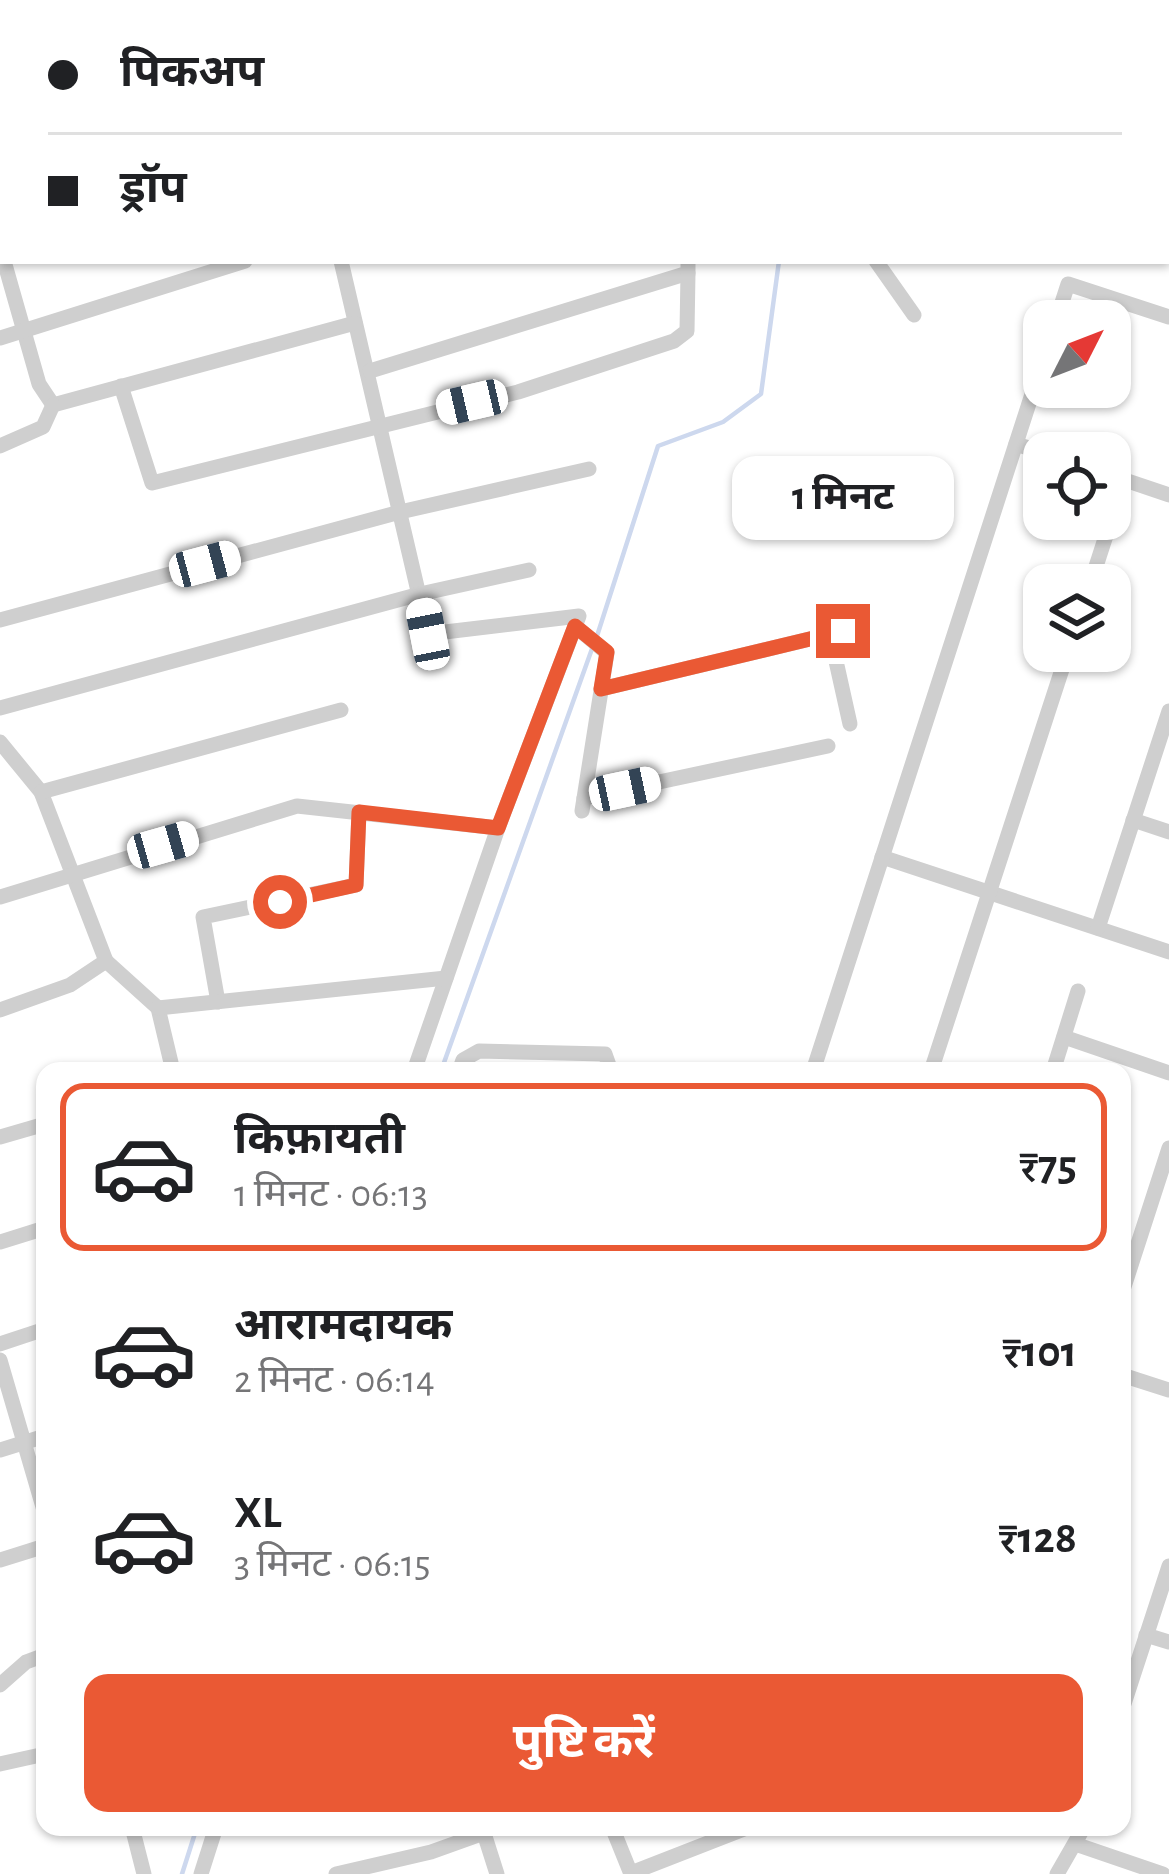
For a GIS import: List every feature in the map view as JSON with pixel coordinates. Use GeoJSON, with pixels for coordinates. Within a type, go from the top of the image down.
{"type":"FeatureCollection","features":[{"type":"Feature","properties":{"kind":"street"},"geometry":{"type":"LineString","coordinates":[[4,264],[39,384],[53,405]]}},
{"type":"Feature","properties":{"kind":"street"},"geometry":{"type":"LineString","coordinates":[[0,338],[235,264]]}},
{"type":"Feature","properties":{"kind":"street"},"geometry":{"type":"LineString","coordinates":[[342,264],[428,634],[579,616],[498,828],[417,1062]]}},
{"type":"Feature","properties":{"kind":"street"},"geometry":{"type":"LineString","coordinates":[[878,264],[914,315]]}},
{"type":"Feature","properties":{"kind":"street"},"geometry":{"type":"LineString","coordinates":[[121,386],[152,483],[518,392],[683,337],[689,318],[688,267],[370,371]]}},
{"type":"Feature","properties":{"kind":"street"},"geometry":{"type":"LineString","coordinates":[[1063,300],[1068,284],[1117,300]]}},
{"type":"Feature","properties":{"kind":"street"},"geometry":{"type":"LineString","coordinates":[[1131,305],[1169,317]]}},
{"type":"Feature","properties":{"kind":"street"},"geometry":{"type":"LineString","coordinates":[[0,446],[43,427],[53,405],[355,323]]}},
{"type":"Feature","properties":{"kind":"street"},"geometry":{"type":"LineString","coordinates":[[816,1062],[1028,408]]}},
{"type":"Feature","properties":{"kind":"street"},"geometry":{"type":"LineString","coordinates":[[1016,444],[1023,446]]}},
{"type":"Feature","properties":{"kind":"street"},"geometry":{"type":"LineString","coordinates":[[0,620],[400,512],[590,469]]}},
{"type":"Feature","properties":{"kind":"street"},"geometry":{"type":"LineString","coordinates":[[1131,482],[1169,493]]}},
{"type":"Feature","properties":{"kind":"street"},"geometry":{"type":"LineString","coordinates":[[0,708],[421,594],[529,570]]}},
{"type":"Feature","properties":{"kind":"street"},"geometry":{"type":"LineString","coordinates":[[575,626],[607,652],[583,805],[828,746]]}},
{"type":"Feature","properties":{"kind":"street"},"geometry":{"type":"LineString","coordinates":[[601,689],[837,632],[850,724]]}},
{"type":"Feature","properties":{"kind":"street"},"geometry":{"type":"LineString","coordinates":[[934,1062],[1061,672]]}},
{"type":"Feature","properties":{"kind":"street"},"geometry":{"type":"LineString","coordinates":[[41,791],[340,710]]}},
{"type":"Feature","properties":{"kind":"street"},"geometry":{"type":"LineString","coordinates":[[1098,928],[1169,711]]}},
{"type":"Feature","properties":{"kind":"street"},"geometry":{"type":"LineString","coordinates":[[2,746],[41,791],[106,961],[158,1008],[171,1062]]}},
{"type":"Feature","properties":{"kind":"street"},"geometry":{"type":"LineString","coordinates":[[0,897],[297,806],[498,828]]}},
{"type":"Feature","properties":{"kind":"street"},"geometry":{"type":"LineString","coordinates":[[218,1002],[203,917],[356,885],[359,812]]}},
{"type":"Feature","properties":{"kind":"street"},"geometry":{"type":"LineString","coordinates":[[1133,820],[1169,832]]}},
{"type":"Feature","properties":{"kind":"street"},"geometry":{"type":"LineString","coordinates":[[882,857],[1169,952]]}},
{"type":"Feature","properties":{"kind":"street"},"geometry":{"type":"LineString","coordinates":[[0,1010],[70,985],[106,961]]}},
{"type":"Feature","properties":{"kind":"street"},"geometry":{"type":"LineString","coordinates":[[158,1008],[446,978]]}},
{"type":"Feature","properties":{"kind":"street"},"geometry":{"type":"LineString","coordinates":[[1056,1062],[1078,991]]}},
{"type":"Feature","properties":{"kind":"street"},"geometry":{"type":"LineString","coordinates":[[1064,1037],[1169,1073]]}},
{"type":"Feature","properties":{"kind":"street"},"geometry":{"type":"LineString","coordinates":[[462,1062],[479,1051],[605,1054],[608,1062]]}},
{"type":"Feature","properties":{"kind":"street"},"geometry":{"type":"LineString","coordinates":[[0,1137],[36,1127]]}},
{"type":"Feature","properties":{"kind":"street"},"geometry":{"type":"LineString","coordinates":[[1131,1265],[1169,1148]]}},
{"type":"Feature","properties":{"kind":"street"},"geometry":{"type":"LineString","coordinates":[[0,1243],[36,1231]]}},
{"type":"Feature","properties":{"kind":"street"},"geometry":{"type":"LineString","coordinates":[[0,1344],[36,1332]]}},
{"type":"Feature","properties":{"kind":"street"},"geometry":{"type":"LineString","coordinates":[[0,1360],[36,1485]]}},
{"type":"Feature","properties":{"kind":"street"},"geometry":{"type":"LineString","coordinates":[[1131,1378],[1169,1390]]}},
{"type":"Feature","properties":{"kind":"street"},"geometry":{"type":"LineString","coordinates":[[0,1450],[36,1439]]}},
{"type":"Feature","properties":{"kind":"street"},"geometry":{"type":"LineString","coordinates":[[0,1561],[36,1549]]}},
{"type":"Feature","properties":{"kind":"street"},"geometry":{"type":"LineString","coordinates":[[1131,1683],[1169,1565]]}},
{"type":"Feature","properties":{"kind":"street"},"geometry":{"type":"LineString","coordinates":[[1131,1640],[1169,1642]]}},
{"type":"Feature","properties":{"kind":"street"},"geometry":{"type":"LineString","coordinates":[[0,1685],[36,1658]]}},
{"type":"Feature","properties":{"kind":"street"},"geometry":{"type":"LineString","coordinates":[[0,1764],[36,1756]]}},
{"type":"Feature","properties":{"kind":"street"},"geometry":{"type":"LineString","coordinates":[[134,1836],[144,1874]]}},
{"type":"Feature","properties":{"kind":"street"},"geometry":{"type":"LineString","coordinates":[[201,1874],[212,1836]]}},
{"type":"Feature","properties":{"kind":"street"},"geometry":{"type":"LineString","coordinates":[[336,1874],[431,1852],[469,1836]]}},
{"type":"Feature","properties":{"kind":"street"},"geometry":{"type":"LineString","coordinates":[[485,1836],[497,1874]]}},
{"type":"Feature","properties":{"kind":"street"},"geometry":{"type":"LineString","coordinates":[[616,1836],[631,1874],[726,1836]]}},
{"type":"Feature","properties":{"kind":"street"},"geometry":{"type":"LineString","coordinates":[[1057,1874],[1063,1854],[1078,1845],[1081,1836]]}},
{"type":"Feature","properties":{"kind":"street"},"geometry":{"type":"LineString","coordinates":[[1078,1845],[1125,1868],[1163,1874]]}},
{"type":"Feature","properties":{"kind":"waterway"},"geometry":{"type":"LineString","coordinates":[[597,636],[658,446],[723,422],[761,394],[779,264]]}},
{"type":"Feature","properties":{"kind":"waterway"},"geometry":{"type":"LineString","coordinates":[[444,1062],[593,646]]}},
{"type":"Feature","properties":{"kind":"waterway"},"geometry":{"type":"LineString","coordinates":[[182,1874],[194,1836]]}},
{"type":"Feature","properties":{"kind":"route"},"geometry":{"type":"LineString","coordinates":[[280,902],[356,885],[359,812],[498,828],[575,626],[600,641],[607,652],[601,689],[843,631]]}}]}
